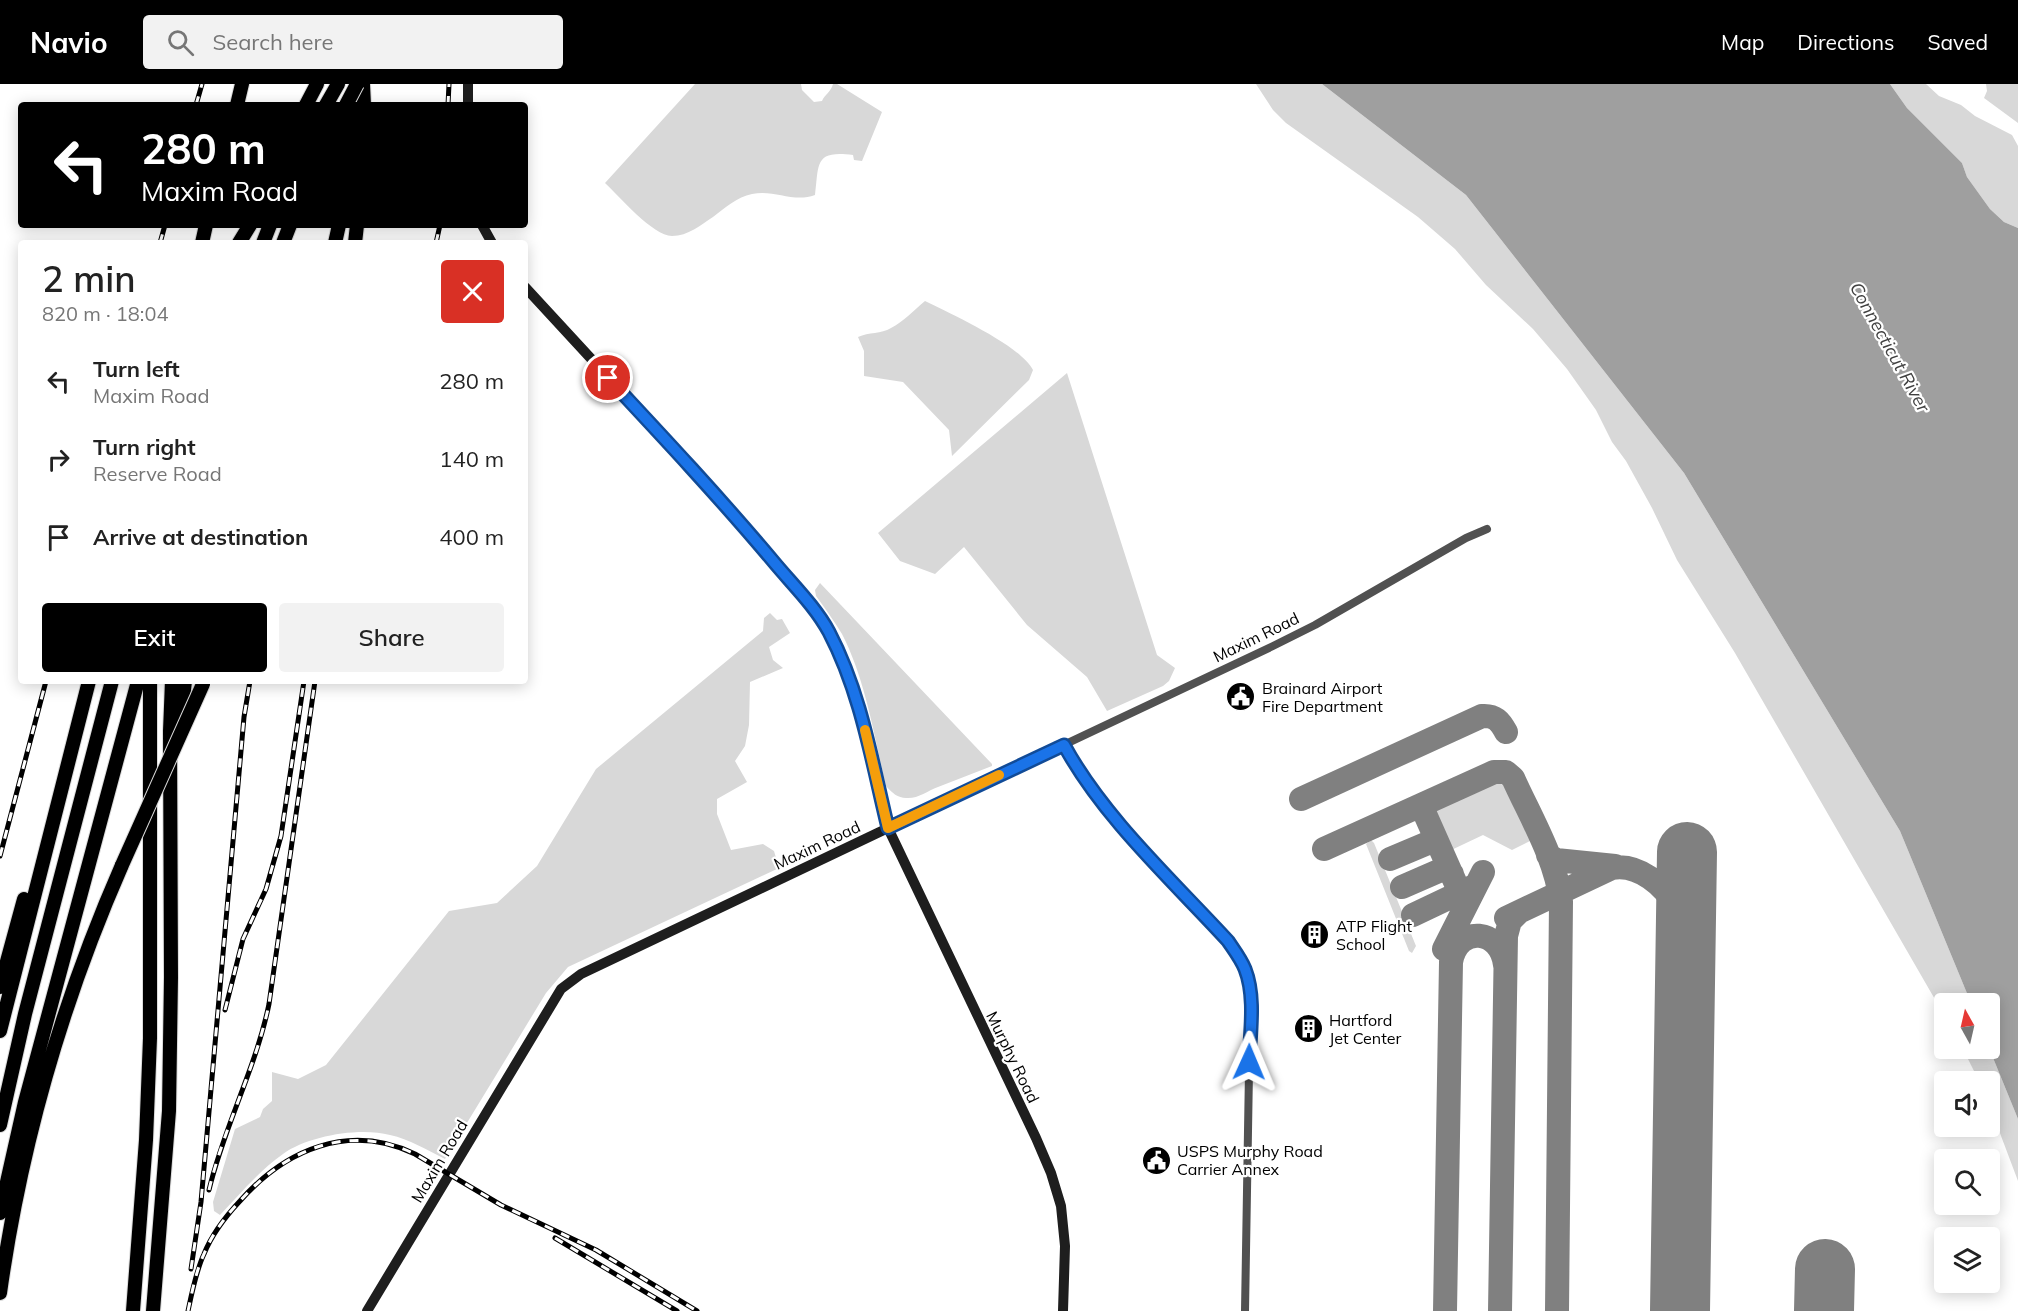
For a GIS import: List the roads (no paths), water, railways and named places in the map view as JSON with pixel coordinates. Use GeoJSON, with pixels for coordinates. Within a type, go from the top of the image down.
{"type":"FeatureCollection","features":[{"type":"Feature","properties":{"kind":"highway"},"geometry":{"type":"LineString","coordinates":[[238,102],[242,84]]}},
{"type":"Feature","properties":{"kind":"highway"},"geometry":{"type":"LineString","coordinates":[[307,102],[316,84]]}},
{"type":"Feature","properties":{"kind":"highway"},"geometry":{"type":"LineString","coordinates":[[328,102],[338,84]]}},
{"type":"Feature","properties":{"kind":"highway"},"geometry":{"type":"LineString","coordinates":[[348,102],[357,84]]}},
{"type":"Feature","properties":{"kind":"highway"},"geometry":{"type":"LineString","coordinates":[[353,102],[357,84]]}},
{"type":"Feature","properties":{"kind":"highway"},"geometry":{"type":"LineString","coordinates":[[363,84],[364,102]]}},
{"type":"Feature","properties":{"kind":"highway"},"geometry":{"type":"LineString","coordinates":[[0,1031],[88,684]]}},
{"type":"Feature","properties":{"kind":"highway"},"geometry":{"type":"LineString","coordinates":[[0,1125],[25,1014],[111,684]]}},
{"type":"Feature","properties":{"kind":"highway"},"geometry":{"type":"LineString","coordinates":[[0,1213],[25,1102],[137,684]]}},
{"type":"Feature","properties":{"kind":"highway"},"geometry":{"type":"LineString","coordinates":[[133,1311],[146,1140],[150,1038],[150,684]]}},
{"type":"Feature","properties":{"kind":"highway"},"geometry":{"type":"LineString","coordinates":[[153,1311],[168,1128],[172,684]]}},
{"type":"Feature","properties":{"kind":"highway"},"geometry":{"type":"LineString","coordinates":[[170,861],[179,815],[179,747],[184,684]]}},
{"type":"Feature","properties":{"kind":"highway"},"geometry":{"type":"LineString","coordinates":[[0,1293],[18,1185],[44,1079],[76,979],[122,865],[204,684]]}},
{"type":"Feature","properties":{"kind":"highway"},"geometry":{"type":"LineString","coordinates":[[0,987],[26,891],[49,840]]}},
{"type":"Feature","properties":{"kind":"street"},"geometry":{"type":"LineString","coordinates":[[468,84],[468,102]]}},
{"type":"Feature","properties":{"kind":"street","name":"Murphy Road"},"geometry":{"type":"LineString","coordinates":[[528,289],[726,505],[809,603],[828,630],[846,667],[858,703],[888,828],[1051,1173],[1061,1206],[1064,1228],[1063,1311]]}},
{"type":"Feature","properties":{"kind":"street","name":"Maxim Road"},"geometry":{"type":"LineString","coordinates":[[367,1311],[561,989],[581,974],[1292,637],[1466,538],[1487,529]]}},
{"type":"Feature","properties":{"kind":"street"},"geometry":{"type":"LineString","coordinates":[[1064,745],[1100,800],[1228,941],[1245,969],[1250,993],[1245,1311]]}},
{"type":"Feature","properties":{"kind":"water","name":"Connecticut River"},"geometry":{"type":"Polygon","coordinates":[[[1322,84],[1890,84],[1907,108],[1962,163],[1967,177],[1990,209],[2004,222],[2018,228],[2018,1119],[1993,1059],[2000,1059],[2000,993],[1967,993],[1900,831],[1684,473],[1466,195],[1322,84]]]}},
{"type":"Feature","properties":{"kind":"railway"},"geometry":{"type":"LineString","coordinates":[[197,102],[202,84]]}},
{"type":"Feature","properties":{"kind":"railway"},"geometry":{"type":"LineString","coordinates":[[448,102],[449,84]]}},
{"type":"Feature","properties":{"kind":"railway"},"geometry":{"type":"LineString","coordinates":[[161,240],[164,228]]}},
{"type":"Feature","properties":{"kind":"railway"},"geometry":{"type":"LineString","coordinates":[[437,240],[439,228]]}},
{"type":"Feature","properties":{"kind":"railway"},"geometry":{"type":"LineString","coordinates":[[0,856],[45,684]]}},
{"type":"Feature","properties":{"kind":"railway"},"geometry":{"type":"LineString","coordinates":[[191,1269],[201,1202],[244,717],[250,684]]}},
{"type":"Feature","properties":{"kind":"railway"},"geometry":{"type":"LineString","coordinates":[[225,1010],[243,939],[266,889],[281,836],[304,684]]}},
{"type":"Feature","properties":{"kind":"railway"},"geometry":{"type":"LineString","coordinates":[[209,1190],[215,1166],[256,1051],[269,1004],[315,684]]}},
{"type":"Feature","properties":{"kind":"railway"},"geometry":{"type":"LineString","coordinates":[[188,1311],[194,1282],[204,1254],[229,1213],[258,1183],[297,1155],[319,1146],[342,1141],[366,1141],[390,1145],[415,1154],[501,1205],[596,1250],[697,1311]]}},
{"type":"Feature","properties":{"kind":"railway"},"geometry":{"type":"LineString","coordinates":[[555,1238],[677,1311]]}},
{"type":"Feature","properties":{"kind":"place","name":"Brainard Airport Fire Department"},"geometry":{"type":"Point","coordinates":[1241,697]}},
{"type":"Feature","properties":{"kind":"place","name":"ATP Flight School"},"geometry":{"type":"Point","coordinates":[1315,935]}},
{"type":"Feature","properties":{"kind":"place","name":"Hartford Jet Center"},"geometry":{"type":"Point","coordinates":[1308,1029]}},
{"type":"Feature","properties":{"kind":"place","name":"USPS Murphy Road Carrier Annex"},"geometry":{"type":"Point","coordinates":[1156,1160]}}]}
